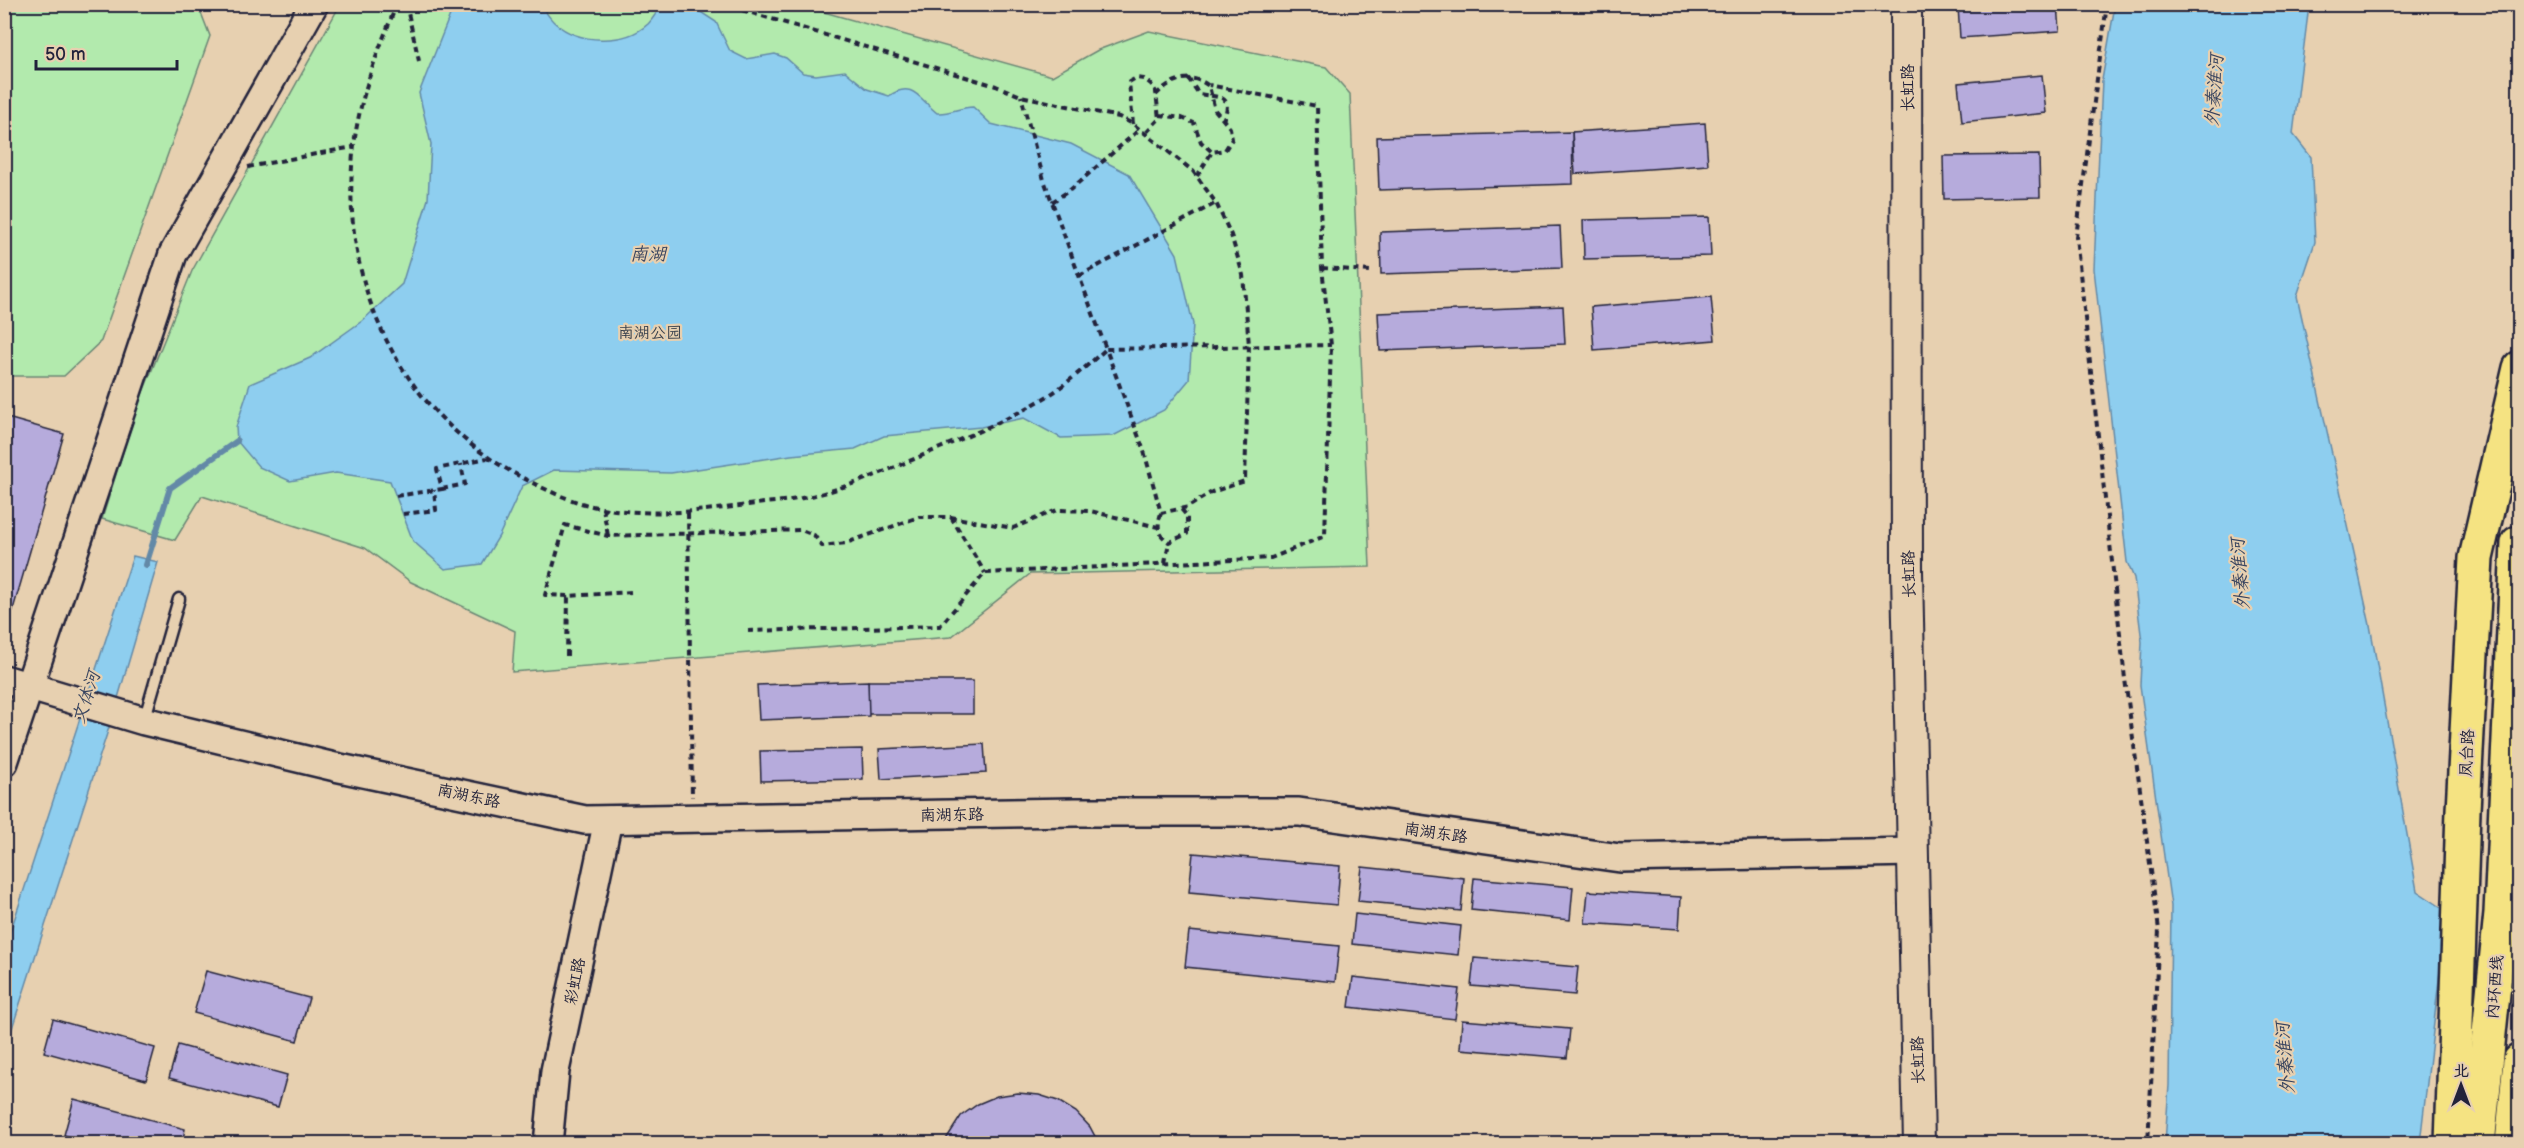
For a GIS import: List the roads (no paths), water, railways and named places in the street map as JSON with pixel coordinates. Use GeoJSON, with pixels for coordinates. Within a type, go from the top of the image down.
{"type":"FeatureCollection","features":[{"type":"Feature","properties":{"kind":"main road","name":"长虹路"},"geometry":{"type":"LineString","coordinates":[[1906,4],[1907,572],[1919,1143]]}},
{"type":"Feature","properties":{"kind":"main road","name":"凤台路"},"geometry":{"type":"LineString","coordinates":[[2452,1143],[2463,810],[2476,558],[2520,368]]}},
{"type":"Feature","properties":{"kind":"main road"},"geometry":{"type":"LineString","coordinates":[[2487,504],[2513,474],[2520,472]]}},
{"type":"Feature","properties":{"kind":"main road","name":"内环西线"},"geometry":{"type":"LineString","coordinates":[[2478,1143],[2501,912],[2518,543]]}},
{"type":"Feature","properties":{"kind":"main road"},"geometry":{"type":"LineString","coordinates":[[2512,1143],[2520,1061]]}},
{"type":"Feature","properties":{"kind":"street"},"geometry":{"type":"LineString","coordinates":[[4,762],[17,683],[173,254],[314,4]]}},
{"type":"Feature","properties":{"kind":"street","name":"南湖东路"},"geometry":{"type":"LineString","coordinates":[[17,683],[144,722],[335,767],[585,820],[1076,812],[1299,812],[1620,858],[1913,852]]}},
{"type":"Feature","properties":{"kind":"street","name":"彩虹路"},"geometry":{"type":"LineString","coordinates":[[548,1143],[555,1071],[608,820]]}},
{"type":"Feature","properties":{"kind":"lane"},"geometry":{"type":"LineString","coordinates":[[144,722],[178,599]]}},
{"type":"Feature","properties":{"kind":"water","name":"南湖"},"geometry":{"type":"Polygon","coordinates":[[[454,5],[540,5],[553,21],[565,30],[588,38],[602,39],[627,36],[638,31],[648,24],[662,5],[690,5],[716,22],[730,51],[746,59],[775,54],[786,58],[803,73],[816,75],[845,71],[867,89],[889,96],[897,91],[910,90],[921,97],[937,113],[973,107],[991,124],[1071,144],[1129,174],[1177,254],[1193,324],[1189,380],[1164,410],[1113,436],[1061,438],[1024,418],[981,427],[884,436],[855,449],[791,455],[671,473],[554,470],[522,486],[499,536],[482,564],[445,569],[413,541],[390,481],[336,473],[290,481],[259,467],[237,441],[236,427],[250,384],[310,358],[362,321],[402,284],[428,199],[431,144],[419,93],[454,5]]]}},
{"type":"Feature","properties":{"kind":"water","name":"外秦淮河"},"geometry":{"type":"Polygon","coordinates":[[[2115,5],[2309,5],[2293,134],[2311,157],[2315,242],[2297,296],[2370,625],[2417,891],[2447,911],[2420,1143],[2165,1143],[2169,1085],[2171,906],[2140,685],[2142,642],[2134,578],[2127,562],[2094,269],[2102,80],[2115,5]]]}},
{"type":"Feature","properties":{"kind":"water"},"geometry":{"type":"Polygon","coordinates":[[[133,556],[158,562],[113,715],[5,1050],[5,948],[133,556]]]}},
{"type":"Feature","properties":{"kind":"waterway","name":"文体河"},"geometry":{"type":"LineString","coordinates":[[146,565],[170,488],[237,441]]}},
{"type":"Feature","properties":{"kind":"park label","name":"南湖公园"},"geometry":{"type":"Point","coordinates":[650,332]}}]}
